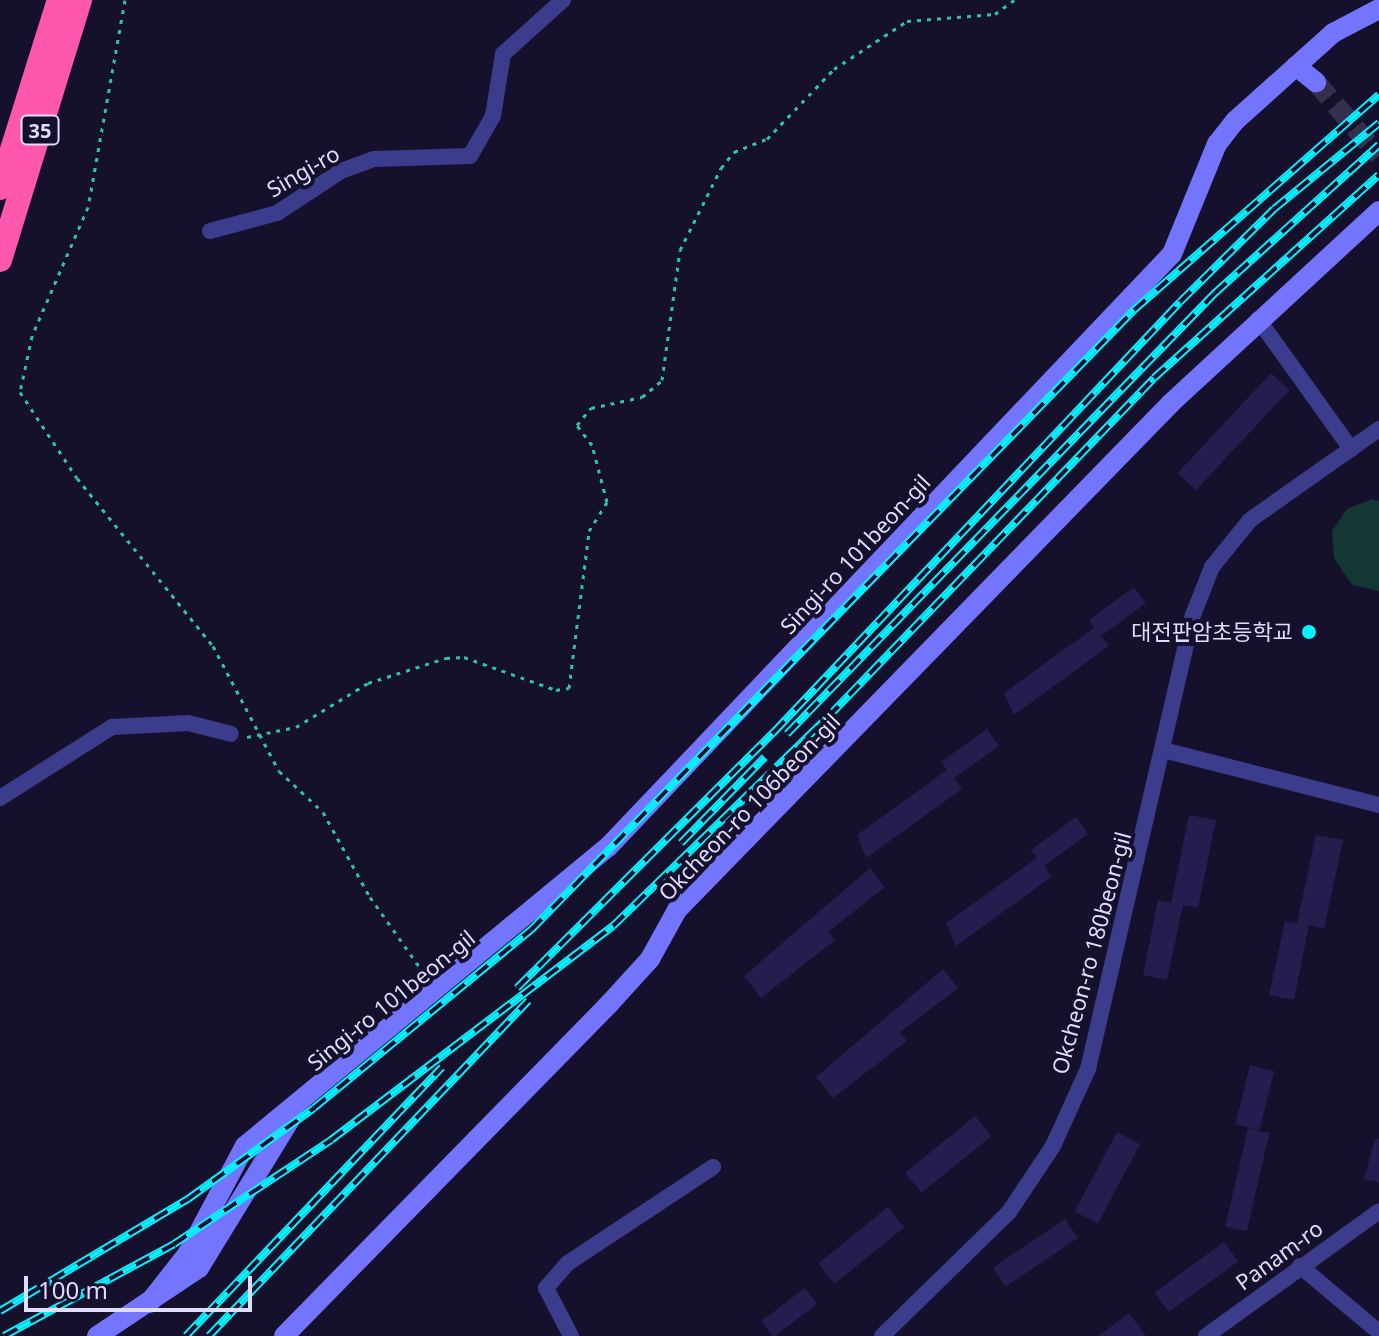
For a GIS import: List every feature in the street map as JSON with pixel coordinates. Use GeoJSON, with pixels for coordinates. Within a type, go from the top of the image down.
{"type":"FeatureCollection","features":[{"type":"Feature","properties":{"kind":"highway","name":"35"},"geometry":{"type":"LineString","coordinates":[[0,188],[59,0]]}},
{"type":"Feature","properties":{"kind":"highway","name":"35"},"geometry":{"type":"LineString","coordinates":[[0,260],[80,0]]}},
{"type":"Feature","properties":{"kind":"street","name":"Singi-ro"},"geometry":{"type":"LineString","coordinates":[[210,231],[277,213],[341,171],[374,159],[470,156],[493,116],[503,54],[563,0]]}},
{"type":"Feature","properties":{"kind":"street","name":"Singi-ro 101beon-gil"},"geometry":{"type":"LineString","coordinates":[[102,1335],[149,1303],[188,1253],[245,1146],[313,1095],[438,991],[628,827],[1164,263],[1189,223],[1217,144],[1333,33],[1379,9]]}},
{"type":"Feature","properties":{"kind":"street"},"geometry":{"type":"LineString","coordinates":[[1296,66],[1316,82]]}},
{"type":"Feature","properties":{"kind":"street","name":"Okcheon-ro 106beon-gil"},"geometry":{"type":"LineString","coordinates":[[284,1336],[620,992],[650,959],[677,910],[1258,319],[1379,211]]}},
{"type":"Feature","properties":{"kind":"street"},"geometry":{"type":"LineString","coordinates":[[1258,319],[1351,449]]}},
{"type":"Feature","properties":{"kind":"street","name":"Okcheon-ro 180beon-gil"},"geometry":{"type":"LineString","coordinates":[[882,1336],[1009,1212],[1053,1146],[1088,1069],[1167,751],[1193,615],[1212,567],[1250,520],[1379,429]]}},
{"type":"Feature","properties":{"kind":"street"},"geometry":{"type":"LineString","coordinates":[[0,798],[112,727],[188,723],[231,734]]}},
{"type":"Feature","properties":{"kind":"street"},"geometry":{"type":"LineString","coordinates":[[1167,751],[1379,805]]}},
{"type":"Feature","properties":{"kind":"street"},"geometry":{"type":"LineString","coordinates":[[571,1336],[546,1288],[568,1263],[713,1167]]}},
{"type":"Feature","properties":{"kind":"street","name":"Panam-ro"},"geometry":{"type":"LineString","coordinates":[[1206,1336],[1379,1211]]}},
{"type":"Feature","properties":{"kind":"street"},"geometry":{"type":"LineString","coordinates":[[1300,1266],[1379,1332]]}},
{"type":"Feature","properties":{"kind":"path"},"geometry":{"type":"LineString","coordinates":[[125,0],[88,207],[32,336],[20,392],[77,478],[213,646],[279,771],[323,812],[370,897],[438,991]]}},
{"type":"Feature","properties":{"kind":"path"},"geometry":{"type":"LineString","coordinates":[[231,734],[263,739],[368,683],[446,658],[464,657],[556,690],[569,688],[589,531],[607,502],[592,445],[577,425],[591,408],[642,397],[662,380],[680,250],[721,168],[734,152],[767,139],[834,69],[907,21],[995,14],[1014,0]]}},
{"type":"Feature","properties":{"kind":"green space"},"geometry":{"type":"Polygon","coordinates":[[[1372,499],[1379,501],[1379,591],[1352,585],[1334,558],[1332,531],[1347,509],[1372,499]]]}},
{"type":"Feature","properties":{"kind":"building"},"geometry":{"type":"Polygon","coordinates":[[[1271,373],[1289,390],[1196,490],[1178,473],[1271,373]]]}},
{"type":"Feature","properties":{"kind":"building"},"geometry":{"type":"Polygon","coordinates":[[[1134,587],[1146,603],[1101,636],[1109,646],[1014,715],[1004,693],[1094,628],[1089,620],[1134,587]]]}},
{"type":"Feature","properties":{"kind":"building"},"geometry":{"type":"Polygon","coordinates":[[[987,729],[999,746],[954,778],[962,789],[866,858],[857,835],[947,770],[941,762],[987,729]]]}},
{"type":"Feature","properties":{"kind":"building"},"geometry":{"type":"Polygon","coordinates":[[[1189,815],[1216,820],[1198,908],[1183,905],[1167,980],[1143,975],[1158,900],[1171,903],[1189,815]]]}},
{"type":"Feature","properties":{"kind":"building"},"geometry":{"type":"Polygon","coordinates":[[[1076,817],[1088,834],[1044,866],[1051,877],[956,946],[946,923],[1037,858],[1031,850],[1076,817]]]}},
{"type":"Feature","properties":{"kind":"building"},"geometry":{"type":"Polygon","coordinates":[[[1316,835],[1343,840],[1324,929],[1309,925],[1294,1000],[1269,995],[1285,921],[1297,923],[1316,835]]]}},
{"type":"Feature","properties":{"kind":"building"},"geometry":{"type":"Polygon","coordinates":[[[870,868],[885,887],[828,932],[835,940],[761,998],[744,976],[870,868]]]}},
{"type":"Feature","properties":{"kind":"building"},"geometry":{"type":"Polygon","coordinates":[[[943,969],[958,988],[900,1032],[907,1041],[833,1098],[816,1077],[943,969]]]}},
{"type":"Feature","properties":{"kind":"building"},"geometry":{"type":"Polygon","coordinates":[[[1250,1065],[1274,1071],[1260,1130],[1235,1124],[1250,1065]]]}},
{"type":"Feature","properties":{"kind":"building"},"geometry":{"type":"Polygon","coordinates":[[[975,1116],[991,1136],[921,1193],[905,1173],[975,1116]]]}},
{"type":"Feature","properties":{"kind":"building"},"geometry":{"type":"Polygon","coordinates":[[[1248,1128],[1269,1133],[1247,1231],[1225,1226],[1248,1128]]]}},
{"type":"Feature","properties":{"kind":"building"},"geometry":{"type":"Polygon","coordinates":[[[1117,1132],[1140,1144],[1098,1224],[1075,1211],[1117,1132]]]}},
{"type":"Feature","properties":{"kind":"building"},"geometry":{"type":"Polygon","coordinates":[[[1375,1139],[1379,1139],[1379,1182],[1364,1179],[1375,1139]]]}},
{"type":"Feature","properties":{"kind":"building"},"geometry":{"type":"Polygon","coordinates":[[[888,1207],[904,1227],[834,1284],[818,1264],[888,1207]]]}},
{"type":"Feature","properties":{"kind":"building"},"geometry":{"type":"Polygon","coordinates":[[[1065,1219],[1078,1238],[1006,1287],[993,1268],[1065,1219]]]}},
{"type":"Feature","properties":{"kind":"building"},"geometry":{"type":"Polygon","coordinates":[[[1224,1242],[1238,1261],[1169,1312],[1154,1293],[1224,1242]]]}},
{"type":"Feature","properties":{"kind":"building"},"geometry":{"type":"Polygon","coordinates":[[[805,1288],[817,1304],[775,1336],[761,1321],[805,1288]]]}},
{"type":"Feature","properties":{"kind":"building"},"geometry":{"type":"Polygon","coordinates":[[[1129,1313],[1146,1336],[1098,1336],[1129,1313]]]}},
{"type":"Feature","properties":{"kind":"tunnel"},"geometry":{"type":"LineString","coordinates":[[1316,82],[1379,156]]}},
{"type":"Feature","properties":{"kind":"railway"},"geometry":{"type":"LineString","coordinates":[[0,1311],[188,1199],[314,1108],[531,930],[1134,310],[1379,95]]}},
{"type":"Feature","properties":{"kind":"railway"},"geometry":{"type":"LineString","coordinates":[[517,988],[774,732],[1180,302],[1274,209],[1379,123]]}},
{"type":"Feature","properties":{"kind":"railway"},"geometry":{"type":"LineString","coordinates":[[787,734],[1215,293],[1379,145]]}},
{"type":"Feature","properties":{"kind":"railway"},"geometry":{"type":"LineString","coordinates":[[4,1336],[174,1244],[331,1140],[613,926],[828,717],[1154,378],[1379,175]]}},
{"type":"Feature","properties":{"kind":"railway"},"geometry":{"type":"LineString","coordinates":[[681,843],[765,757]]}},
{"type":"Feature","properties":{"kind":"railway"},"geometry":{"type":"LineString","coordinates":[[209,1336],[528,1001]]}},
{"type":"Feature","properties":{"kind":"railway"},"geometry":{"type":"LineString","coordinates":[[186,1336],[442,1067]]}},
{"type":"Feature","properties":{"kind":"place","name":"대전판암초등학교"},"geometry":{"type":"Point","coordinates":[1309,632]}}]}
